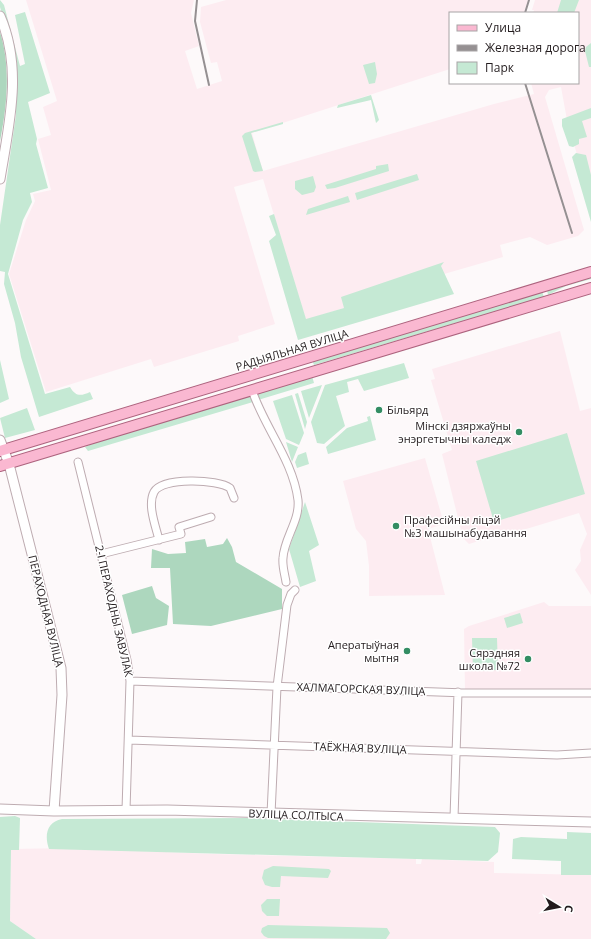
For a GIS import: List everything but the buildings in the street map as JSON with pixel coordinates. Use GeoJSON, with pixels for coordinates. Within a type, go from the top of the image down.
{"type":"FeatureCollection","features":[{"type":"Feature","properties":{"kind":"main road"},"geometry":{"type":"LineString","coordinates":[[0,16],[9,49],[13,81],[11,113],[0,179]]}},
{"type":"Feature","properties":{"kind":"main road","name":"РАДЫЯЛЬНАЯ ВУЛІЦА"},"geometry":{"type":"LineString","coordinates":[[1,447],[163,401],[591,272]]}},
{"type":"Feature","properties":{"kind":"main road"},"geometry":{"type":"LineString","coordinates":[[4,465],[591,288]]}},
{"type":"Feature","properties":{"kind":"main road"},"geometry":{"type":"LineString","coordinates":[[163,401],[168,415]]}},
{"type":"Feature","properties":{"kind":"main road","name":"ПЕРАХОДНАЯ ВУЛІЦА"},"geometry":{"type":"LineString","coordinates":[[1,447],[4,465],[61,668],[62,695],[54,811]]}},
{"type":"Feature","properties":{"kind":"main road","name":"ВУЛІЦА СОЛТЫСА"},"geometry":{"type":"LineString","coordinates":[[0,809],[54,811],[126,810],[591,822]]}},
{"type":"Feature","properties":{"kind":"street"},"geometry":{"type":"LineString","coordinates":[[252,390],[256,402],[280,448],[294,482],[298,500],[296,517],[283,558],[286,582]]}},
{"type":"Feature","properties":{"kind":"street","name":"2-І ПЕРАХОДНЫ ЗАВУЛАК"},"geometry":{"type":"LineString","coordinates":[[78,462],[101,554],[130,682],[126,810]]}},
{"type":"Feature","properties":{"kind":"street"},"geometry":{"type":"LineString","coordinates":[[159,540],[152,510],[152,499],[154,492],[163,484],[216,482],[230,488],[234,498]]}},
{"type":"Feature","properties":{"kind":"street"},"geometry":{"type":"LineString","coordinates":[[101,554],[181,534],[179,527],[211,517]]}},
{"type":"Feature","properties":{"kind":"street"},"geometry":{"type":"LineString","coordinates":[[271,814],[277,687],[287,605],[291,594],[295,590]]}},
{"type":"Feature","properties":{"kind":"street","name":"ХАЛМАГОРСКАЯ ВУЛІЦА"},"geometry":{"type":"LineString","coordinates":[[130,682],[458,692],[591,693]]}},
{"type":"Feature","properties":{"kind":"street"},"geometry":{"type":"LineString","coordinates":[[454,818],[458,692]]}},
{"type":"Feature","properties":{"kind":"street","name":"ТАЁЖНАЯ ВУЛІЦА"},"geometry":{"type":"LineString","coordinates":[[129,740],[557,755],[591,753]]}},
{"type":"Feature","properties":{"kind":"shaded area"},"geometry":{"type":"Polygon","coordinates":[[[26,0],[194,0],[191,13],[199,46],[185,51],[197,89],[222,81],[217,62],[211,63],[200,22],[201,7],[226,0],[528,0],[524,12],[449,12],[449,69],[252,133],[263,171],[494,104],[534,94],[531,84],[579,84],[579,12],[533,12],[534,10],[532,10],[535,0],[591,0],[591,203],[567,120],[561,87],[549,90],[545,97],[584,230],[578,236],[547,245],[530,237],[500,245],[503,257],[444,274],[306,320],[263,179],[234,187],[275,324],[238,336],[239,341],[154,367],[151,359],[46,392],[9,274],[26,220],[35,201],[33,194],[51,190],[38,139],[51,135],[43,107],[57,101],[26,0]]]}},
{"type":"Feature","properties":{"kind":"shaded area","name":"Мінскі дзяржаўны энэргетычны каледж"},"geometry":{"type":"Polygon","coordinates":[[[560,331],[580,411],[591,408],[591,595],[575,570],[581,561],[580,550],[587,534],[579,513],[496,538],[495,536],[469,544],[463,538],[442,454],[452,450],[431,380],[435,379],[432,369],[560,331]]]}},
{"type":"Feature","properties":{"kind":"shaded area","name":"Прафесійны ліцэй №3 машынабудавання"},"geometry":{"type":"Polygon","coordinates":[[[425,458],[444,524],[428,529],[445,595],[369,596],[369,566],[366,541],[356,529],[343,481],[425,458]]]}},
{"type":"Feature","properties":{"kind":"shaded area","name":"Сярэдняя школа №72"},"geometry":{"type":"Polygon","coordinates":[[[544,602],[549,606],[591,606],[591,689],[574,691],[465,690],[464,629],[469,626],[544,602]]]}},
{"type":"Feature","properties":{"kind":"shaded area"},"geometry":{"type":"Polygon","coordinates":[[[69,848],[213,854],[416,859],[416,864],[421,864],[422,859],[494,862],[494,873],[591,875],[591,939],[36,939],[10,921],[11,849],[69,848]]]}},
{"type":"Feature","properties":{"kind":"green space"},"geometry":{"type":"Polygon","coordinates":[[[0,0],[4,5],[20,66],[25,64],[15,15],[25,12],[50,93],[28,102],[37,139],[36,144],[48,188],[30,193],[32,202],[23,220],[8,274],[45,394],[70,387],[74,393],[79,395],[90,392],[93,399],[39,417],[21,357],[15,323],[4,284],[5,272],[0,271],[0,225],[16,115],[16,68],[0,7],[0,0]]]}},
{"type":"Feature","properties":{"kind":"green space"},"geometry":{"type":"Polygon","coordinates":[[[561,0],[579,0],[574,12],[557,12],[561,0]]]}},
{"type":"Feature","properties":{"kind":"green space"},"geometry":{"type":"Polygon","coordinates":[[[0,32],[6,59],[7,86],[0,141],[0,32]]]}},
{"type":"Feature","properties":{"kind":"green space"},"geometry":{"type":"Polygon","coordinates":[[[591,43],[591,67],[589,67],[585,51],[586,47],[591,43]]]}},
{"type":"Feature","properties":{"kind":"green space"},"geometry":{"type":"Polygon","coordinates":[[[375,62],[377,74],[375,83],[369,84],[363,65],[375,62]]]}},
{"type":"Feature","properties":{"kind":"green space"},"geometry":{"type":"Polygon","coordinates":[[[371,95],[379,120],[376,123],[371,100],[337,108],[338,105],[371,95]]]}},
{"type":"Feature","properties":{"kind":"green space"},"geometry":{"type":"Polygon","coordinates":[[[591,108],[591,118],[582,121],[587,137],[579,139],[579,144],[573,147],[569,146],[562,126],[562,119],[591,108]]]}},
{"type":"Feature","properties":{"kind":"green space"},"geometry":{"type":"Polygon","coordinates":[[[283,122],[283,124],[251,133],[263,171],[253,171],[242,136],[245,133],[283,122]]]}},
{"type":"Feature","properties":{"kind":"green space"},"geometry":{"type":"Polygon","coordinates":[[[576,153],[586,155],[591,175],[591,222],[572,157],[576,153]]]}},
{"type":"Feature","properties":{"kind":"green space"},"geometry":{"type":"Polygon","coordinates":[[[388,164],[389,171],[335,188],[327,189],[325,185],[376,169],[376,166],[388,164]]]}},
{"type":"Feature","properties":{"kind":"green space"},"geometry":{"type":"Polygon","coordinates":[[[417,174],[419,180],[357,200],[355,193],[417,174]]]}},
{"type":"Feature","properties":{"kind":"green space"},"geometry":{"type":"Polygon","coordinates":[[[313,176],[316,187],[314,192],[302,195],[295,189],[295,181],[313,176]]]}},
{"type":"Feature","properties":{"kind":"green space"},"geometry":{"type":"Polygon","coordinates":[[[348,196],[350,202],[306,215],[308,209],[348,196]]]}},
{"type":"Feature","properties":{"kind":"green space"},"geometry":{"type":"Polygon","coordinates":[[[274,214],[306,319],[344,308],[341,297],[444,262],[441,266],[454,294],[298,340],[269,241],[276,235],[269,216],[274,214]]]}},
{"type":"Feature","properties":{"kind":"green space"},"geometry":{"type":"Polygon","coordinates":[[[591,277],[591,279],[566,286],[548,295],[547,290],[591,277]]]}},
{"type":"Feature","properties":{"kind":"green space"},"geometry":{"type":"Polygon","coordinates":[[[542,291],[544,297],[314,365],[312,360],[542,291]]]}},
{"type":"Feature","properties":{"kind":"green space"},"geometry":{"type":"Polygon","coordinates":[[[0,360],[9,399],[0,403],[0,360]]]}},
{"type":"Feature","properties":{"kind":"green space"},"geometry":{"type":"Polygon","coordinates":[[[404,363],[409,378],[364,391],[358,379],[347,382],[349,392],[336,396],[345,426],[324,444],[317,443],[311,422],[325,385],[404,363]]]}},
{"type":"Feature","properties":{"kind":"green space"},"geometry":{"type":"Polygon","coordinates":[[[312,376],[314,383],[258,400],[257,394],[260,391],[312,376]]]}},
{"type":"Feature","properties":{"kind":"green space"},"geometry":{"type":"Polygon","coordinates":[[[322,385],[309,418],[301,391],[322,385]]]}},
{"type":"Feature","properties":{"kind":"green space"},"geometry":{"type":"Polygon","coordinates":[[[298,393],[307,422],[305,429],[295,394],[298,393]]]}},
{"type":"Feature","properties":{"kind":"green space"},"geometry":{"type":"Polygon","coordinates":[[[250,395],[253,402],[88,451],[85,447],[100,440],[250,395]]]}},
{"type":"Feature","properties":{"kind":"green space"},"geometry":{"type":"Polygon","coordinates":[[[292,395],[304,433],[299,445],[286,439],[273,401],[292,395]]]}},
{"type":"Feature","properties":{"kind":"green space"},"geometry":{"type":"Polygon","coordinates":[[[27,408],[35,430],[5,438],[0,418],[27,408]]]}},
{"type":"Feature","properties":{"kind":"green space"},"geometry":{"type":"Polygon","coordinates":[[[370,416],[376,440],[328,454],[326,447],[347,428],[368,421],[367,417],[370,416]]]}},
{"type":"Feature","properties":{"kind":"green space"},"geometry":{"type":"Polygon","coordinates":[[[567,433],[585,494],[494,522],[476,461],[567,433]]]}},
{"type":"Feature","properties":{"kind":"green space"},"geometry":{"type":"Polygon","coordinates":[[[286,442],[298,447],[292,462],[286,442]]]}},
{"type":"Feature","properties":{"kind":"green space"},"geometry":{"type":"Polygon","coordinates":[[[306,452],[309,464],[297,468],[295,462],[298,455],[306,452]]]}},
{"type":"Feature","properties":{"kind":"green space"},"geometry":{"type":"Polygon","coordinates":[[[305,502],[319,545],[309,551],[316,581],[300,587],[289,549],[305,502]]]}},
{"type":"Feature","properties":{"kind":"green space"},"geometry":{"type":"Polygon","coordinates":[[[227,538],[232,547],[236,562],[282,589],[282,609],[211,626],[173,624],[170,568],[151,568],[152,549],[168,554],[186,553],[185,542],[205,539],[207,547],[223,544],[227,538]]]}},
{"type":"Feature","properties":{"kind":"green space"},"geometry":{"type":"Polygon","coordinates":[[[152,586],[156,598],[169,606],[167,625],[132,634],[122,595],[152,586]]]}},
{"type":"Feature","properties":{"kind":"green space"},"geometry":{"type":"Polygon","coordinates":[[[520,613],[523,623],[507,628],[504,618],[520,613]]]}},
{"type":"Feature","properties":{"kind":"green space"},"geometry":{"type":"Polygon","coordinates":[[[472,638],[497,638],[498,670],[473,671],[472,638]]]}},
{"type":"Feature","properties":{"kind":"green space"},"geometry":{"type":"Polygon","coordinates":[[[15,816],[20,818],[19,850],[11,850],[10,921],[36,939],[0,939],[0,817],[15,816]]]}},
{"type":"Feature","properties":{"kind":"green space"},"geometry":{"type":"Polygon","coordinates":[[[248,818],[495,827],[500,833],[498,852],[488,861],[49,849],[47,839],[50,826],[62,819],[248,818]]]}},
{"type":"Feature","properties":{"kind":"green space"},"geometry":{"type":"Polygon","coordinates":[[[567,832],[591,833],[591,875],[561,875],[561,861],[512,859],[513,839],[521,837],[567,839],[567,832]]]}},
{"type":"Feature","properties":{"kind":"green space"},"geometry":{"type":"Polygon","coordinates":[[[273,866],[329,869],[331,871],[328,878],[281,876],[280,887],[272,887],[265,885],[262,878],[264,870],[273,866]]]}},
{"type":"Feature","properties":{"kind":"green space"},"geometry":{"type":"Polygon","coordinates":[[[267,899],[280,899],[279,916],[267,916],[262,911],[261,905],[267,899]]]}},
{"type":"Feature","properties":{"kind":"green space"},"geometry":{"type":"Polygon","coordinates":[[[268,925],[387,928],[390,933],[386,939],[268,938],[261,932],[262,928],[268,925]]]}},
{"type":"Feature","properties":{"kind":"railway"},"geometry":{"type":"LineString","coordinates":[[197,0],[195,21],[209,85]]}},
{"type":"Feature","properties":{"kind":"railway"},"geometry":{"type":"LineString","coordinates":[[525,12],[529,0]]}},
{"type":"Feature","properties":{"kind":"railway"},"geometry":{"type":"LineString","coordinates":[[525,84],[572,233]]}},
{"type":"Feature","properties":{"kind":"place","name":"Більярд"},"geometry":{"type":"Point","coordinates":[379,410]}},
{"type":"Feature","properties":{"kind":"place","name":"Мінскі дзяржаўны энэргетычны каледж"},"geometry":{"type":"Point","coordinates":[519,432]}},
{"type":"Feature","properties":{"kind":"place","name":"Прафесійны ліцэй №3 машынабудавання"},"geometry":{"type":"Point","coordinates":[396,526]}},
{"type":"Feature","properties":{"kind":"place","name":"Аператыўная мытня"},"geometry":{"type":"Point","coordinates":[407,651]}},
{"type":"Feature","properties":{"kind":"place","name":"Сярэдняя школа №72"},"geometry":{"type":"Point","coordinates":[528,659]}}]}
